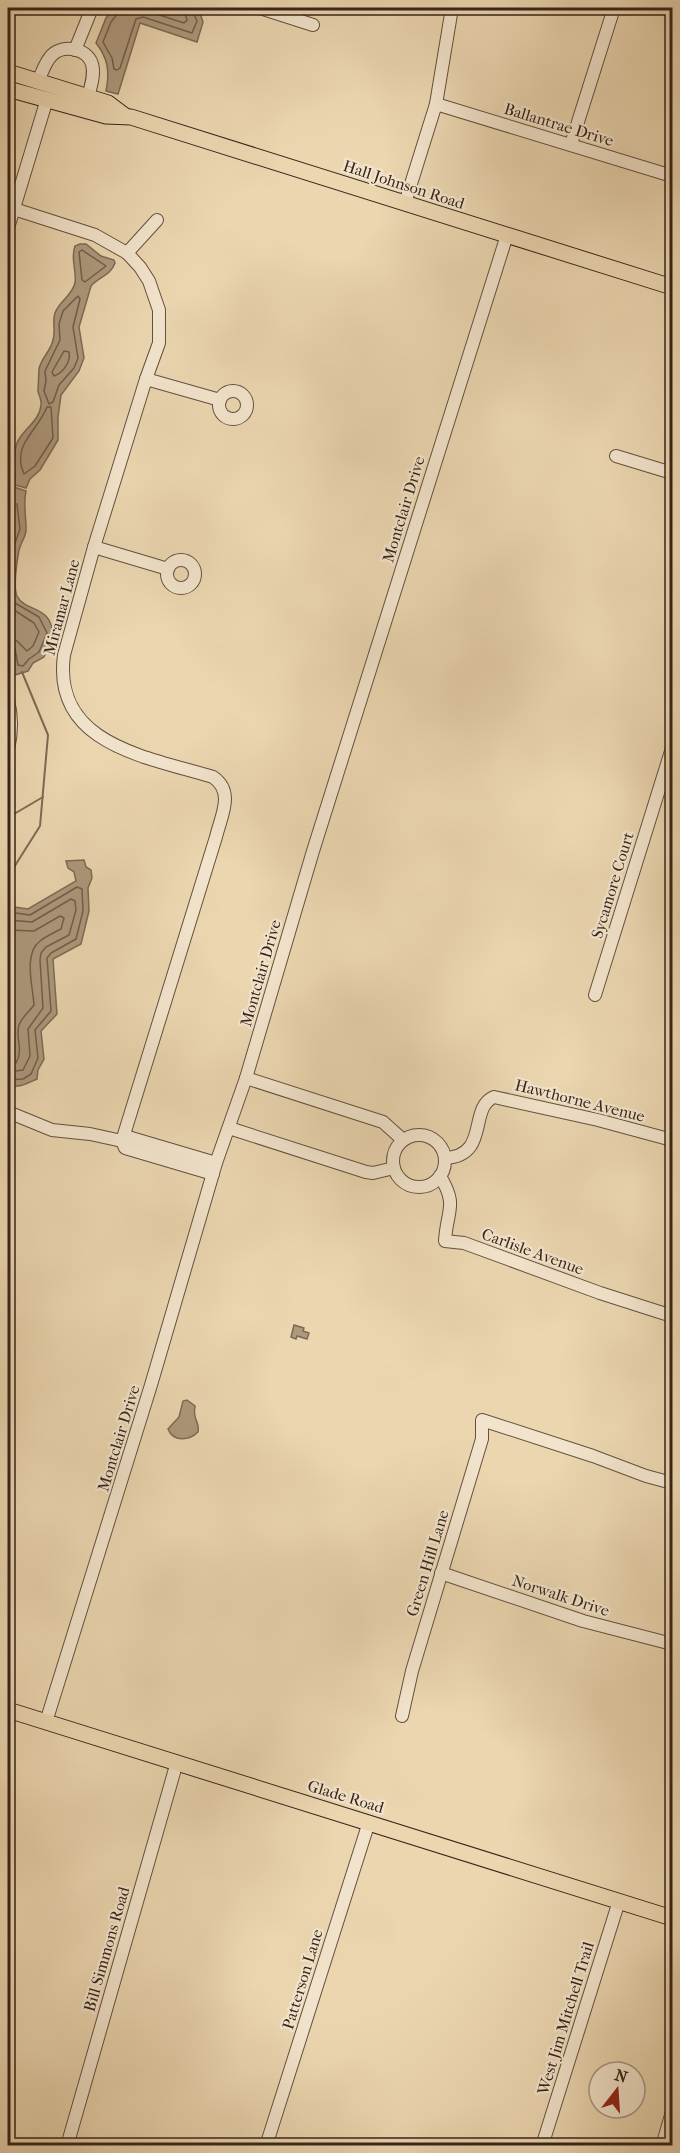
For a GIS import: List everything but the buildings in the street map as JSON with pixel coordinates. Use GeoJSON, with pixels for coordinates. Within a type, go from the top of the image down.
{"type":"FeatureCollection","features":[{"type":"Feature","properties":{"kind":"main road","name":"Hall Johnson Road"},"geometry":{"type":"LineString","coordinates":[[8,72],[108,104],[124,116]]}},
{"type":"Feature","properties":{"kind":"main road","name":"Hall Johnson Road"},"geometry":{"type":"LineString","coordinates":[[8,89],[106,116],[124,116],[672,287]]}},
{"type":"Feature","properties":{"kind":"main road","name":"Glade Road"},"geometry":{"type":"LineString","coordinates":[[8,1710],[369,1821],[672,1918]]}},
{"type":"Feature","properties":{"kind":"street"},"geometry":{"type":"LineString","coordinates":[[75,50],[92,8]]}},
{"type":"Feature","properties":{"kind":"street"},"geometry":{"type":"LineString","coordinates":[[260,8],[313,25]]}},
{"type":"Feature","properties":{"kind":"street"},"geometry":{"type":"LineString","coordinates":[[405,203],[436,104],[452,8]]}},
{"type":"Feature","properties":{"kind":"street"},"geometry":{"type":"LineString","coordinates":[[571,144],[614,8]]}},
{"type":"Feature","properties":{"kind":"street"},"geometry":{"type":"LineString","coordinates":[[38,81],[53,53],[63,49],[75,50],[88,56],[92,65],[93,74],[88,97]]}},
{"type":"Feature","properties":{"kind":"street"},"geometry":{"type":"LineString","coordinates":[[8,228],[47,99]]}},
{"type":"Feature","properties":{"kind":"street","name":"Ballantrae Drive"},"geometry":{"type":"LineString","coordinates":[[436,104],[672,176]]}},
{"type":"Feature","properties":{"kind":"street","name":"Miramar Lane"},"geometry":{"type":"LineString","coordinates":[[14,209],[95,235],[127,253],[149,281],[159,310],[159,343],[94,547],[64,655],[62,669],[66,696],[84,725],[106,742],[213,777],[222,783],[226,794],[216,837],[125,1139]]}},
{"type":"Feature","properties":{"kind":"street"},"geometry":{"type":"LineString","coordinates":[[127,253],[157,220]]}},
{"type":"Feature","properties":{"kind":"street","name":"Montclair Drive"},"geometry":{"type":"LineString","coordinates":[[46,1722],[152,1384],[215,1168],[246,1078],[314,851],[507,235]]}},
{"type":"Feature","properties":{"kind":"street"},"geometry":{"type":"LineString","coordinates":[[146,379],[220,400]]}},
{"type":"Feature","properties":{"kind":"street"},"geometry":{"type":"LineString","coordinates":[[616,456],[672,473]]}},
{"type":"Feature","properties":{"kind":"street"},"geometry":{"type":"LineString","coordinates":[[94,547],[168,569]]}},
{"type":"Feature","properties":{"kind":"street"},"geometry":{"type":"LineString","coordinates":[[8,700],[10,711],[8,748]]}},
{"type":"Feature","properties":{"kind":"street","name":"Sycamore Court"},"geometry":{"type":"LineString","coordinates":[[595,995],[667,787],[672,748]]}},
{"type":"Feature","properties":{"kind":"street"},"geometry":{"type":"LineString","coordinates":[[246,1078],[383,1122],[403,1140]]}},
{"type":"Feature","properties":{"kind":"street","name":"Hawthorne Avenue"},"geometry":{"type":"LineString","coordinates":[[445,1158],[458,1158],[464,1154],[473,1140],[485,1104],[494,1097],[598,1120],[672,1140]]}},
{"type":"Feature","properties":{"kind":"street"},"geometry":{"type":"LineString","coordinates":[[8,1112],[52,1130],[125,1139],[125,1148],[215,1168]]}},
{"type":"Feature","properties":{"kind":"street"},"geometry":{"type":"LineString","coordinates":[[229,1128],[366,1172],[373,1173],[394,1168]]}},
{"type":"Feature","properties":{"kind":"street"},"geometry":{"type":"LineString","coordinates":[[418,1134],[429,1137],[442,1148],[445,1158],[440,1176],[427,1186],[410,1186],[397,1176],[394,1168],[394,1153],[403,1140],[418,1134]]}},
{"type":"Feature","properties":{"kind":"street","name":"Carlisle Avenue"},"geometry":{"type":"LineString","coordinates":[[440,1176],[451,1198],[445,1240],[464,1243],[600,1293],[672,1316]]}},
{"type":"Feature","properties":{"kind":"street","name":"Green Hill Lane"},"geometry":{"type":"LineString","coordinates":[[402,1716],[412,1671],[482,1440],[482,1420],[672,1483]]}},
{"type":"Feature","properties":{"kind":"street","name":"Norwalk Drive"},"geometry":{"type":"LineString","coordinates":[[441,1573],[583,1621],[672,1644]]}},
{"type":"Feature","properties":{"kind":"street","name":"Bill Simmons Road"},"geometry":{"type":"LineString","coordinates":[[67,2145],[177,1762]]}},
{"type":"Feature","properties":{"kind":"street","name":"Patterson Lane"},"geometry":{"type":"LineString","coordinates":[[267,2145],[369,1821]]}},
{"type":"Feature","properties":{"kind":"street","name":"West Jim Mitchell Trail"},"geometry":{"type":"LineString","coordinates":[[542,2145],[619,1901]]}},
{"type":"Feature","properties":{"kind":"street"},"geometry":{"type":"LineString","coordinates":[[662,2145],[672,2112]]}},
{"type":"Feature","properties":{"kind":"water"},"geometry":{"type":"Polygon","coordinates":[[[115,8],[192,8],[200,13],[203,22],[197,42],[140,23],[118,94],[106,91],[107,66],[96,43],[106,18],[115,8]]]}},
{"type":"Feature","properties":{"kind":"water"},"geometry":{"type":"Polygon","coordinates":[[[86,244],[101,256],[114,260],[115,263],[111,270],[91,286],[79,327],[84,358],[79,371],[61,395],[58,440],[26,488],[15,485],[14,458],[17,443],[40,411],[39,369],[54,337],[55,313],[75,283],[74,251],[75,246],[86,244]]]}},
{"type":"Feature","properties":{"kind":"water"},"geometry":{"type":"Polygon","coordinates":[[[14,487],[26,491],[26,531],[18,554],[15,586],[17,596],[26,605],[43,613],[51,624],[53,634],[44,657],[33,663],[28,671],[15,675],[8,648],[8,503],[14,487]]]}},
{"type":"Feature","properties":{"kind":"water"},"geometry":{"type":"Polygon","coordinates":[[[84,860],[86,867],[91,870],[92,878],[88,888],[89,911],[81,944],[53,959],[57,1014],[41,1031],[44,1059],[38,1070],[37,1079],[19,1086],[8,1085],[8,906],[28,909],[76,881],[74,872],[68,868],[66,861],[84,860]]]}},
{"type":"Feature","properties":{"kind":"water"},"geometry":{"type":"Polygon","coordinates":[[[294,1325],[304,1328],[303,1331],[309,1333],[307,1339],[291,1337],[294,1325]]]}},
{"type":"Feature","properties":{"kind":"water"},"geometry":{"type":"Polygon","coordinates":[[[187,1400],[195,1406],[194,1414],[198,1432],[182,1439],[174,1436],[168,1429],[179,1417],[183,1401],[187,1400]]]}},
{"type":"Feature","properties":{"kind":"waterway"},"geometry":{"type":"LineString","coordinates":[[8,882],[11,872],[40,826],[48,735],[22,672]]}},
{"type":"Feature","properties":{"kind":"waterway"},"geometry":{"type":"LineString","coordinates":[[8,828],[14,814],[43,797]]}},
{"type":"Feature","properties":{"kind":"waterway"},"geometry":{"type":"LineString","coordinates":[[8,828],[14,866]]}}]}
